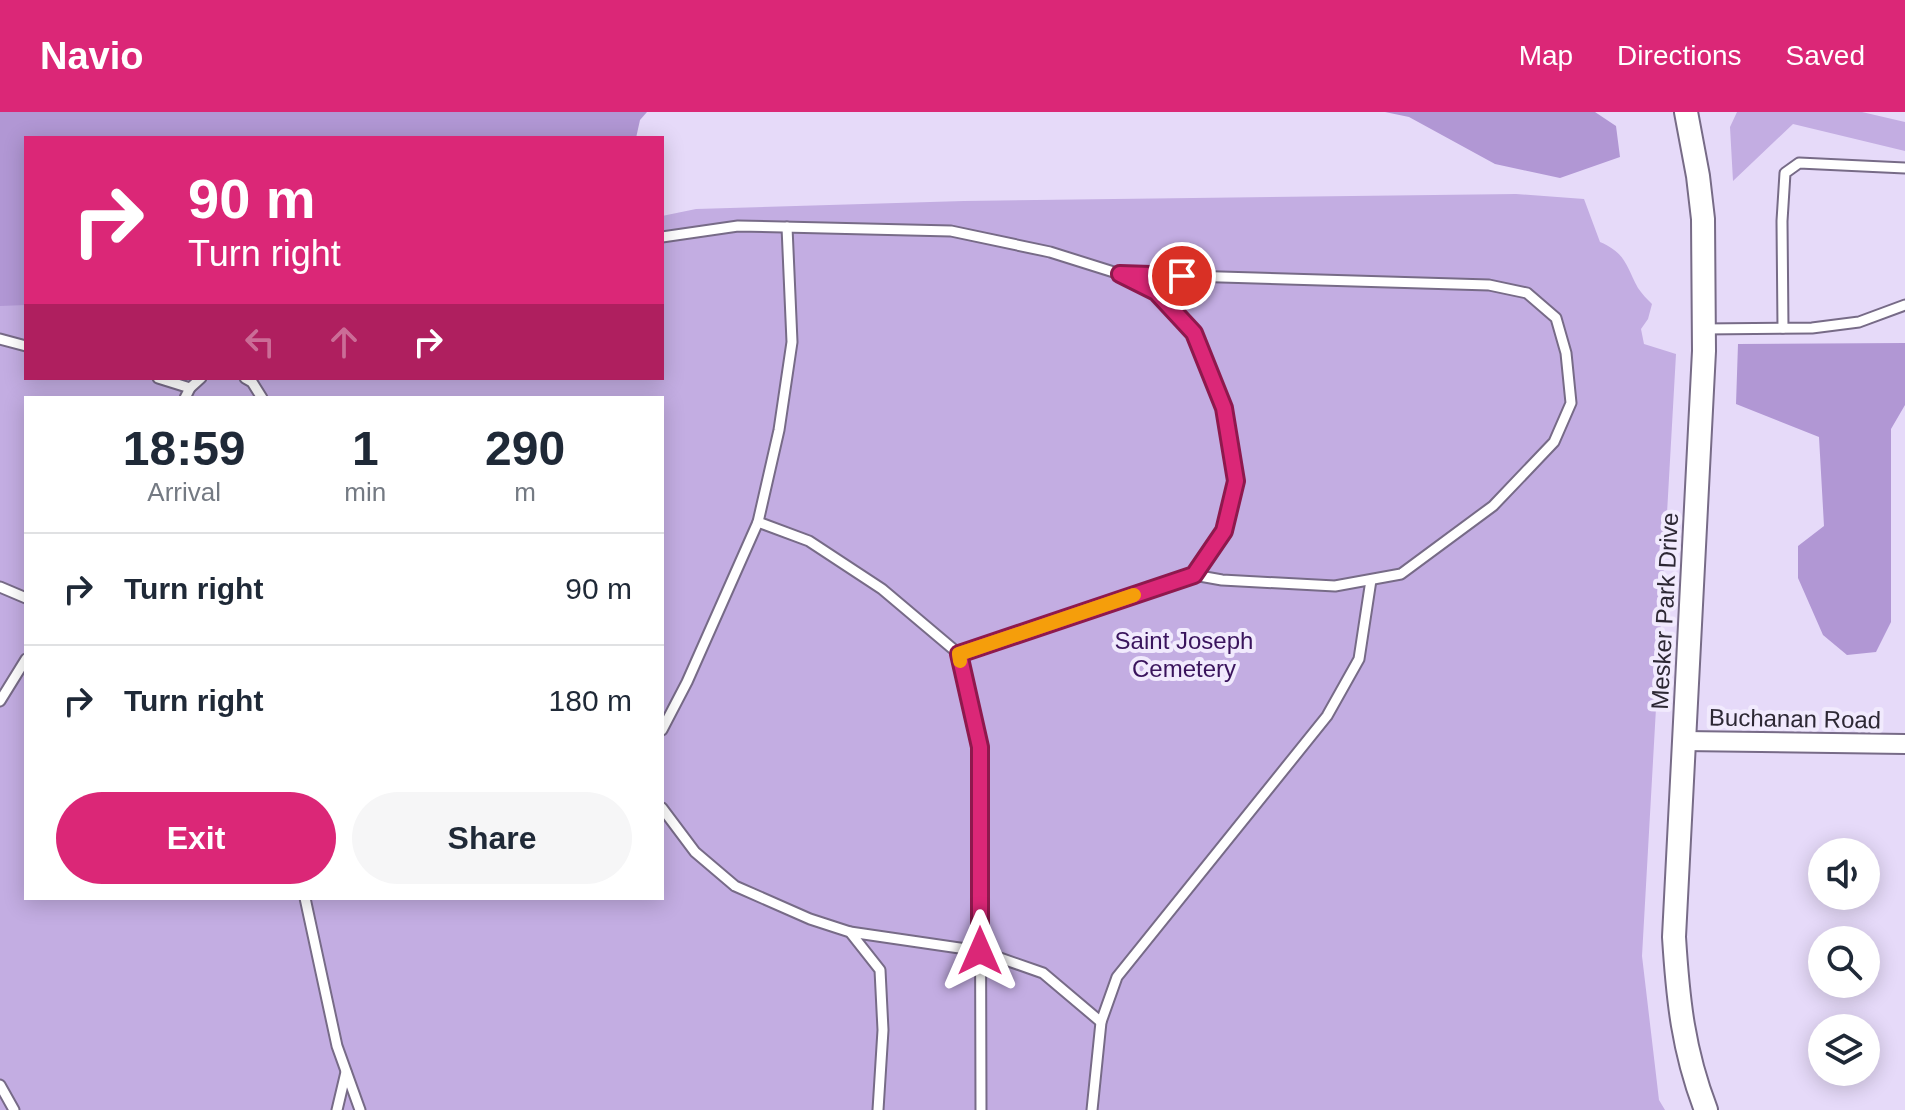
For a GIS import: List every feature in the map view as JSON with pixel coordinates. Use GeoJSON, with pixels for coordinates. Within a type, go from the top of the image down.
{"type":"FeatureCollection","features":[{"type":"Feature","properties":{"kind":"street","name":"Mesker Park Drive"},"geometry":{"type":"LineString","coordinates":[[1686,112],[1703,219],[1703,372],[1674,937],[1682,1024],[1690,1062],[1706,1110]]}},
{"type":"Feature","properties":{"kind":"street","name":"Buchanan Road"},"geometry":{"type":"LineString","coordinates":[[1684,741],[1905,744]]}},
{"type":"Feature","properties":{"kind":"lane"},"geometry":{"type":"LineString","coordinates":[[1783,328],[1785,173],[1799,163],[1905,168]]}},
{"type":"Feature","properties":{"kind":"lane"},"geometry":{"type":"LineString","coordinates":[[664,237],[738,226],[951,231],[1050,252],[1120,274],[1156,292],[1194,333],[1224,408],[1236,481],[1224,531],[1194,575]]}},
{"type":"Feature","properties":{"kind":"lane"},"geometry":{"type":"LineString","coordinates":[[664,726],[687,682],[758,522],[779,430],[792,342],[787,227]]}},
{"type":"Feature","properties":{"kind":"lane"},"geometry":{"type":"LineString","coordinates":[[959,654],[1194,575],[1222,580],[1335,586],[1401,574],[1493,506],[1554,442],[1571,403],[1566,353],[1556,318],[1527,293],[1489,285],[1120,274]]}},
{"type":"Feature","properties":{"kind":"lane"},"geometry":{"type":"LineString","coordinates":[[1703,329],[1812,328],[1859,322],[1905,305]]}},
{"type":"Feature","properties":{"kind":"lane"},"geometry":{"type":"LineString","coordinates":[[0,339],[24,345]]}},
{"type":"Feature","properties":{"kind":"lane"},"geometry":{"type":"LineString","coordinates":[[164,380],[190,388]]}},
{"type":"Feature","properties":{"kind":"lane"},"geometry":{"type":"LineString","coordinates":[[186,396],[199,380]]}},
{"type":"Feature","properties":{"kind":"lane"},"geometry":{"type":"LineString","coordinates":[[248,380],[260,396]]}},
{"type":"Feature","properties":{"kind":"lane"},"geometry":{"type":"LineString","coordinates":[[758,522],[809,541],[882,589],[959,654],[980,747],[981,1110]]}},
{"type":"Feature","properties":{"kind":"lane"},"geometry":{"type":"LineString","coordinates":[[1092,1110],[1101,1022],[1117,977],[1327,716],[1359,659],[1371,580]]}},
{"type":"Feature","properties":{"kind":"lane"},"geometry":{"type":"LineString","coordinates":[[0,587],[24,597]]}},
{"type":"Feature","properties":{"kind":"lane"},"geometry":{"type":"LineString","coordinates":[[0,701],[24,662]]}},
{"type":"Feature","properties":{"kind":"lane"},"geometry":{"type":"LineString","coordinates":[[664,811],[695,852],[735,886],[810,919],[850,932],[980,951],[1043,973],[1101,1022]]}},
{"type":"Feature","properties":{"kind":"lane"},"geometry":{"type":"LineString","coordinates":[[305,900],[337,1046],[360,1110]]}},
{"type":"Feature","properties":{"kind":"lane"},"geometry":{"type":"LineString","coordinates":[[850,932],[880,970],[883,1030],[878,1110]]}},
{"type":"Feature","properties":{"kind":"lane"},"geometry":{"type":"LineString","coordinates":[[337,1110],[346,1072]]}},
{"type":"Feature","properties":{"kind":"lane"},"geometry":{"type":"LineString","coordinates":[[0,1085],[14,1110]]}},
{"type":"Feature","properties":{"kind":"green space"},"geometry":{"type":"Polygon","coordinates":[[[1737,112],[1862,112],[1905,122],[1905,151],[1793,124],[1733,181],[1730,127],[1737,112]]]}},
{"type":"Feature","properties":{"kind":"green space","name":"Saint Joseph Cemetery"},"geometry":{"type":"Polygon","coordinates":[[[1516,194],[1584,199],[1600,242],[1620,256],[1638,288],[1652,304],[1641,329],[1644,344],[1676,354],[1642,956],[1659,1100],[1665,1110],[0,1110],[0,274],[24,279],[24,380],[664,380],[664,216],[696,209],[964,201],[1516,194]]]}},
{"type":"Feature","properties":{"kind":"shaded area"},"geometry":{"type":"Polygon","coordinates":[[[0,112],[647,112],[640,120],[636,136],[24,136],[24,305],[0,306],[0,112]]]}},
{"type":"Feature","properties":{"kind":"shaded area"},"geometry":{"type":"Polygon","coordinates":[[[1385,112],[1595,112],[1616,126],[1620,157],[1560,178],[1495,164],[1409,117],[1385,112]]]}},
{"type":"Feature","properties":{"kind":"shaded area"},"geometry":{"type":"Polygon","coordinates":[[[1905,343],[1905,405],[1891,429],[1891,622],[1876,652],[1847,655],[1823,635],[1798,578],[1798,546],[1824,526],[1819,437],[1736,404],[1738,344],[1905,343]]]}},
{"type":"Feature","properties":{"kind":"slow traffic"},"geometry":{"type":"LineString","coordinates":[[960,661],[959,654],[1134,595]]}},
{"type":"Feature","properties":{"kind":"route"},"geometry":{"type":"LineString","coordinates":[[980,951],[980,747],[959,654],[1194,575],[1224,531],[1236,481],[1224,408],[1194,333],[1156,292],[1120,274],[1182,276]]}}]}
